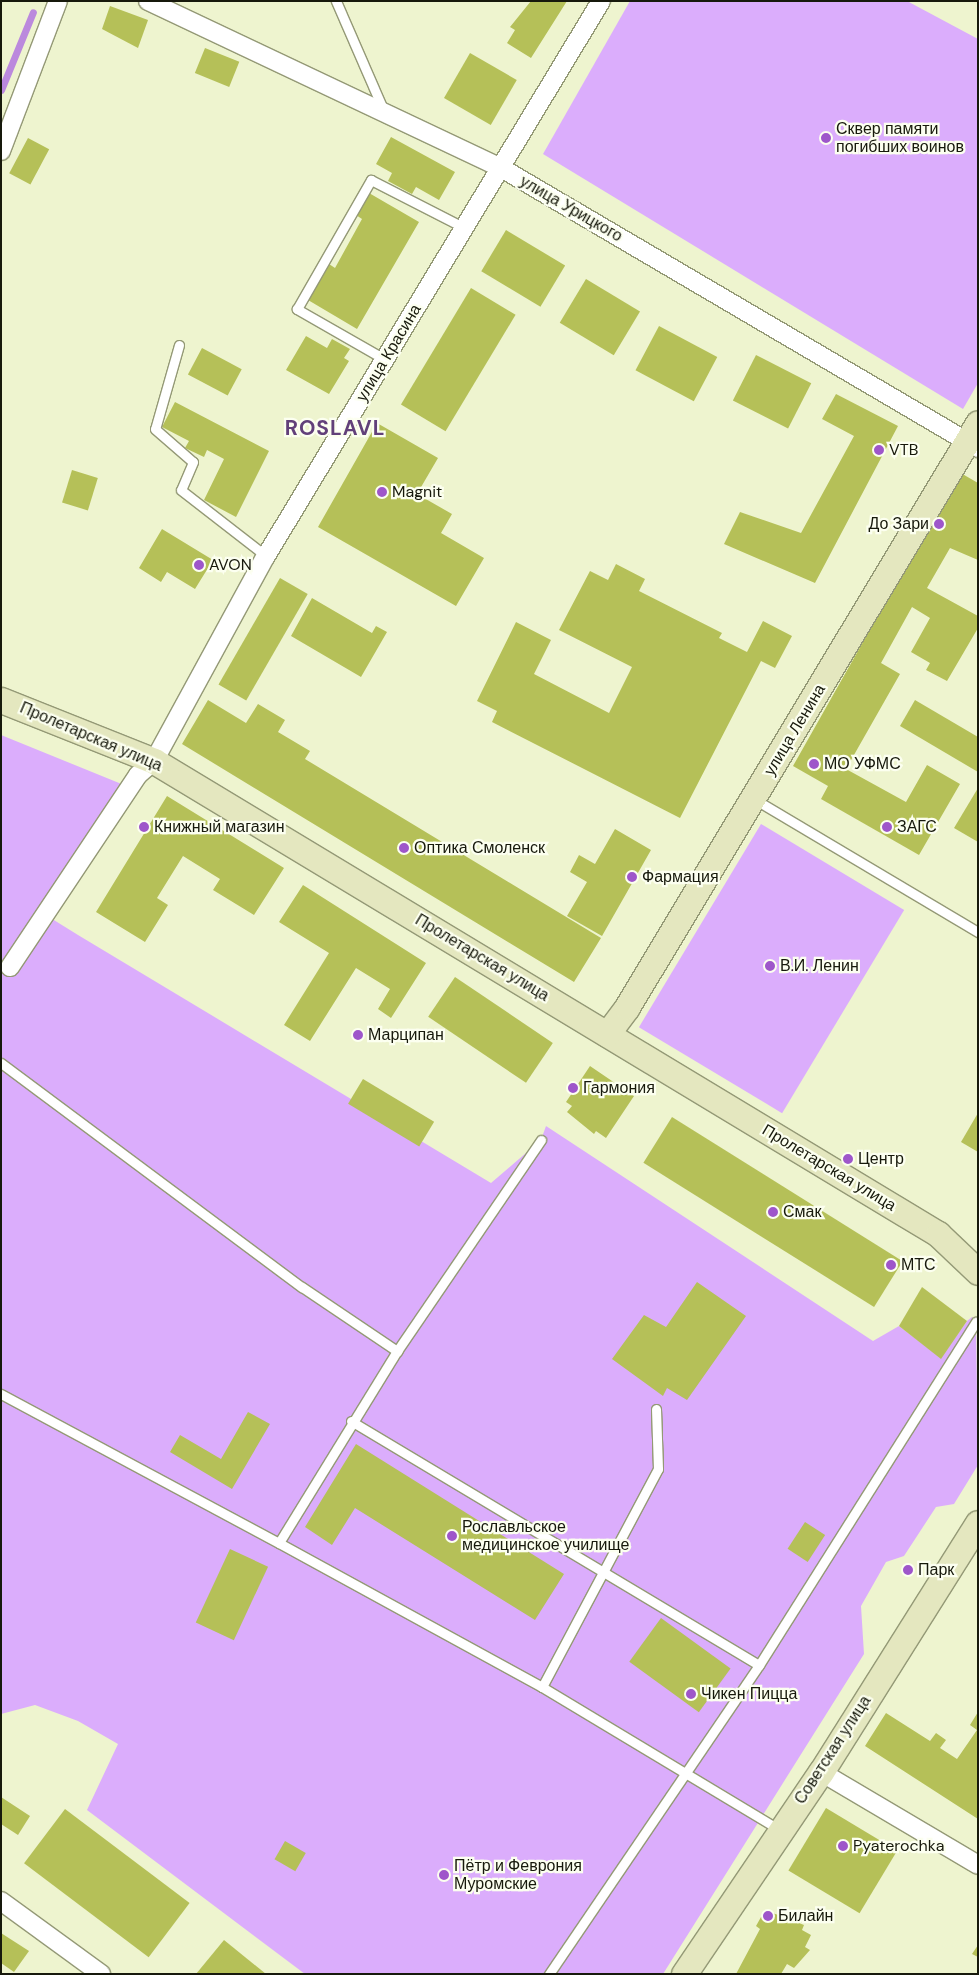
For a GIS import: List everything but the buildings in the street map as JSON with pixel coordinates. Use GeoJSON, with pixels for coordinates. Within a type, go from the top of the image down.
{"type":"FeatureCollection","features":[{"type":"Feature","properties":{"kind":"main road","name":"улица Ленина"},"geometry":{"type":"LineString","coordinates":[[607,1034],[754,799],[974,438]]}},
{"type":"Feature","properties":{"kind":"main road","name":"Пролетарская улица"},"geometry":{"type":"LineString","coordinates":[[1,700],[154,761],[950,1242],[978,1262]]}},
{"type":"Feature","properties":{"kind":"main road","name":"Пролетарская улица"},"geometry":{"type":"LineString","coordinates":[[950,1242],[978,1272]]}},
{"type":"Feature","properties":{"kind":"main road","name":"Советская улица"},"geometry":{"type":"LineString","coordinates":[[684,1974],[821,1772],[978,1523]]}},
{"type":"Feature","properties":{"kind":"street"},"geometry":{"type":"LineString","coordinates":[[1,151],[58,1]]}},
{"type":"Feature","properties":{"kind":"street","name":"улица Урицкого"},"geometry":{"type":"LineString","coordinates":[[148,1],[383,109],[503,169],[974,438]]}},
{"type":"Feature","properties":{"kind":"street","name":"улица Красина"},"geometry":{"type":"LineString","coordinates":[[10,967],[138,775],[154,761],[266,556],[464,228],[503,169],[601,1]]}},
{"type":"Feature","properties":{"kind":"street"},"geometry":{"type":"LineString","coordinates":[[821,1772],[978,1865]]}},
{"type":"Feature","properties":{"kind":"street"},"geometry":{"type":"LineString","coordinates":[[1,1901],[101,1974]]}},
{"type":"Feature","properties":{"kind":"lane"},"geometry":{"type":"LineString","coordinates":[[336,1],[383,109]]}},
{"type":"Feature","properties":{"kind":"lane"},"geometry":{"type":"LineString","coordinates":[[386,360],[297,309],[371,180],[464,228]]}},
{"type":"Feature","properties":{"kind":"lane"},"geometry":{"type":"LineString","coordinates":[[179,345],[155,429],[193,462],[181,490],[266,556]]}},
{"type":"Feature","properties":{"kind":"lane"},"geometry":{"type":"LineString","coordinates":[[754,799],[978,932]]}},
{"type":"Feature","properties":{"kind":"lane"},"geometry":{"type":"LineString","coordinates":[[1,1063],[302,1287],[397,1351]]}},
{"type":"Feature","properties":{"kind":"lane"},"geometry":{"type":"LineString","coordinates":[[278,1543],[351,1421],[541,1140]]}},
{"type":"Feature","properties":{"kind":"lane"},"geometry":{"type":"LineString","coordinates":[[549,1974],[687,1774],[759,1665],[976,1322]]}},
{"type":"Feature","properties":{"kind":"lane"},"geometry":{"type":"LineString","coordinates":[[1,1394],[542,1688],[780,1830]]}},
{"type":"Feature","properties":{"kind":"lane"},"geometry":{"type":"LineString","coordinates":[[542,1688],[658,1468],[656,1409]]}},
{"type":"Feature","properties":{"kind":"lane"},"geometry":{"type":"LineString","coordinates":[[351,1421],[604,1570],[759,1665]]}},
{"type":"Feature","properties":{"kind":"shaded area"},"geometry":{"type":"Polygon","coordinates":[[[630,1],[907,1],[978,39],[978,383],[963,409],[543,154],[630,1]]]}},
{"type":"Feature","properties":{"kind":"shaded area"},"geometry":{"type":"Polygon","coordinates":[[[1,735],[124,785],[49,917],[78,935],[491,1183],[541,1140],[546,1126],[873,1341],[899,1326],[941,1358],[967,1321],[972,1317],[976,1322],[978,1465],[954,1504],[936,1507],[904,1556],[886,1562],[861,1606],[864,1654],[663,1974],[305,1974],[87,1810],[118,1744],[78,1721],[35,1705],[1,1714],[1,735]]]}},
{"type":"Feature","properties":{"kind":"shaded area"},"geometry":{"type":"Polygon","coordinates":[[[761,824],[904,910],[782,1113],[639,1027],[761,824]]]}},
{"type":"Feature","properties":{"kind":"waterway"},"geometry":{"type":"LineString","coordinates":[[1,90],[33,12]]}},
{"type":"Feature","properties":{"kind":"place","name":"Сквер памяти погибших воинов"},"geometry":{"type":"Point","coordinates":[826,138]}},
{"type":"Feature","properties":{"kind":"place","name":"VTB"},"geometry":{"type":"Point","coordinates":[879,450]}},
{"type":"Feature","properties":{"kind":"place","name":"Magnit"},"geometry":{"type":"Point","coordinates":[382,492]}},
{"type":"Feature","properties":{"kind":"place","name":"До Зари"},"geometry":{"type":"Point","coordinates":[939,524]}},
{"type":"Feature","properties":{"kind":"place","name":"AVON"},"geometry":{"type":"Point","coordinates":[199,565]}},
{"type":"Feature","properties":{"kind":"place","name":"МО УФМС"},"geometry":{"type":"Point","coordinates":[814,764]}},
{"type":"Feature","properties":{"kind":"place","name":"Книжный магазин"},"geometry":{"type":"Point","coordinates":[144,827]}},
{"type":"Feature","properties":{"kind":"place","name":"ЗАГС"},"geometry":{"type":"Point","coordinates":[887,827]}},
{"type":"Feature","properties":{"kind":"place","name":"Оптика Смоленск"},"geometry":{"type":"Point","coordinates":[404,848]}},
{"type":"Feature","properties":{"kind":"place","name":"Фармация"},"geometry":{"type":"Point","coordinates":[632,877]}},
{"type":"Feature","properties":{"kind":"place","name":"В.И. Ленин"},"geometry":{"type":"Point","coordinates":[770,966]}},
{"type":"Feature","properties":{"kind":"place","name":"Марципан"},"geometry":{"type":"Point","coordinates":[358,1035]}},
{"type":"Feature","properties":{"kind":"place","name":"Гармония"},"geometry":{"type":"Point","coordinates":[573,1088]}},
{"type":"Feature","properties":{"kind":"place","name":"Центр"},"geometry":{"type":"Point","coordinates":[848,1159]}},
{"type":"Feature","properties":{"kind":"place","name":"Смак"},"geometry":{"type":"Point","coordinates":[773,1212]}},
{"type":"Feature","properties":{"kind":"place","name":"МТС"},"geometry":{"type":"Point","coordinates":[891,1265]}},
{"type":"Feature","properties":{"kind":"place","name":"Рославльское медицинское училище"},"geometry":{"type":"Point","coordinates":[452,1536]}},
{"type":"Feature","properties":{"kind":"place","name":"Парк"},"geometry":{"type":"Point","coordinates":[908,1570]}},
{"type":"Feature","properties":{"kind":"place","name":"Чикен Пицца"},"geometry":{"type":"Point","coordinates":[691,1694]}},
{"type":"Feature","properties":{"kind":"place","name":"Pyaterochka"},"geometry":{"type":"Point","coordinates":[843,1846]}},
{"type":"Feature","properties":{"kind":"place","name":"Пётр и Феврония Муромские"},"geometry":{"type":"Point","coordinates":[444,1875]}},
{"type":"Feature","properties":{"kind":"place","name":"Билайн"},"geometry":{"type":"Point","coordinates":[768,1916]}},
{"type":"Feature","properties":{"kind":"district","name":"ROSLAVL"},"geometry":{"type":"Point","coordinates":[335,428]}}]}
